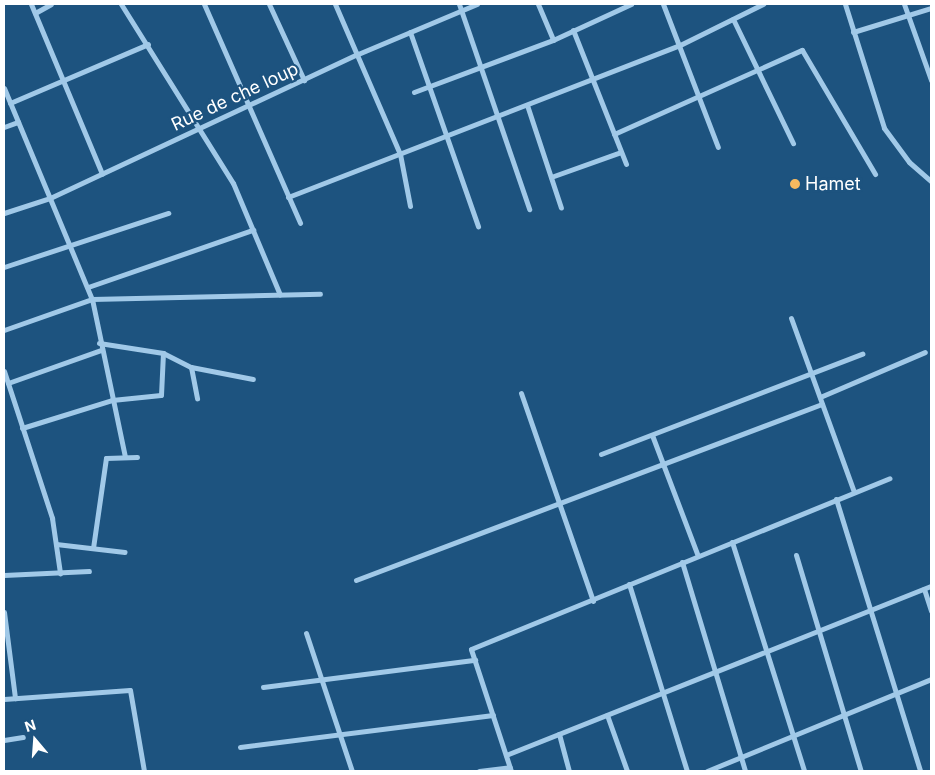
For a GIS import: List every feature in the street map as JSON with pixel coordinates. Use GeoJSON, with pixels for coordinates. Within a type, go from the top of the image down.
{"type":"FeatureCollection","features":[{"type":"Feature","properties":{"kind":"street"},"geometry":{"type":"LineString","coordinates":[[31,4],[102,174]]}},
{"type":"Feature","properties":{"kind":"street"},"geometry":{"type":"LineString","coordinates":[[35,13],[51,4]]}},
{"type":"Feature","properties":{"kind":"street"},"geometry":{"type":"LineString","coordinates":[[121,4],[148,44],[233,183],[280,294]]}},
{"type":"Feature","properties":{"kind":"street"},"geometry":{"type":"LineString","coordinates":[[204,4],[300,223]]}},
{"type":"Feature","properties":{"kind":"street"},"geometry":{"type":"LineString","coordinates":[[269,4],[304,80]]}},
{"type":"Feature","properties":{"kind":"street"},"geometry":{"type":"LineString","coordinates":[[342,4],[336,5],[400,154],[410,206]]}},
{"type":"Feature","properties":{"kind":"street"},"geometry":{"type":"LineString","coordinates":[[459,4],[529,209]]}},
{"type":"Feature","properties":{"kind":"street","name":"Rue de che loup"},"geometry":{"type":"LineString","coordinates":[[5,213],[50,198],[358,54],[477,4]]}},
{"type":"Feature","properties":{"kind":"street"},"geometry":{"type":"LineString","coordinates":[[538,4],[553,40]]}},
{"type":"Feature","properties":{"kind":"street"},"geometry":{"type":"LineString","coordinates":[[414,92],[553,40],[631,4]]}},
{"type":"Feature","properties":{"kind":"street"},"geometry":{"type":"LineString","coordinates":[[663,4],[700,96],[718,147]]}},
{"type":"Feature","properties":{"kind":"street"},"geometry":{"type":"LineString","coordinates":[[749,4],[752,9]]}},
{"type":"Feature","properties":{"kind":"street"},"geometry":{"type":"LineString","coordinates":[[288,197],[680,45],[763,4]]}},
{"type":"Feature","properties":{"kind":"street"},"geometry":{"type":"LineString","coordinates":[[845,4],[884,128],[909,162],[931,181]]}},
{"type":"Feature","properties":{"kind":"street"},"geometry":{"type":"LineString","coordinates":[[904,4],[929,69],[931,80]]}},
{"type":"Feature","properties":{"kind":"street"},"geometry":{"type":"LineString","coordinates":[[853,32],[931,8]]}},
{"type":"Feature","properties":{"kind":"street"},"geometry":{"type":"LineString","coordinates":[[733,19],[793,143]]}},
{"type":"Feature","properties":{"kind":"street"},"geometry":{"type":"LineString","coordinates":[[573,30],[626,164]]}},
{"type":"Feature","properties":{"kind":"street"},"geometry":{"type":"LineString","coordinates":[[410,32],[478,226]]}},
{"type":"Feature","properties":{"kind":"street"},"geometry":{"type":"LineString","coordinates":[[10,102],[148,44]]}},
{"type":"Feature","properties":{"kind":"street"},"geometry":{"type":"LineString","coordinates":[[614,134],[802,50],[875,174]]}},
{"type":"Feature","properties":{"kind":"street"},"geometry":{"type":"LineString","coordinates":[[4,88],[92,299],[99,342],[125,457]]}},
{"type":"Feature","properties":{"kind":"street"},"geometry":{"type":"LineString","coordinates":[[527,105],[561,208]]}},
{"type":"Feature","properties":{"kind":"street"},"geometry":{"type":"LineString","coordinates":[[4,127],[18,122]]}},
{"type":"Feature","properties":{"kind":"street"},"geometry":{"type":"LineString","coordinates":[[551,177],[621,152]]}},
{"type":"Feature","properties":{"kind":"street"},"geometry":{"type":"LineString","coordinates":[[4,206],[5,213]]}},
{"type":"Feature","properties":{"kind":"street"},"geometry":{"type":"LineString","coordinates":[[4,267],[168,213]]}},
{"type":"Feature","properties":{"kind":"street"},"geometry":{"type":"LineString","coordinates":[[88,287],[253,230]]}},
{"type":"Feature","properties":{"kind":"street"},"geometry":{"type":"LineString","coordinates":[[4,330],[92,299],[320,294]]}},
{"type":"Feature","properties":{"kind":"street"},"geometry":{"type":"LineString","coordinates":[[792,318],[854,492]]}},
{"type":"Feature","properties":{"kind":"street"},"geometry":{"type":"LineString","coordinates":[[99,342],[163,353],[191,367],[253,379]]}},
{"type":"Feature","properties":{"kind":"street"},"geometry":{"type":"LineString","coordinates":[[8,383],[101,350]]}},
{"type":"Feature","properties":{"kind":"street"},"geometry":{"type":"LineString","coordinates":[[820,397],[925,352]]}},
{"type":"Feature","properties":{"kind":"street"},"geometry":{"type":"LineString","coordinates":[[22,428],[112,400],[161,395],[163,353]]}},
{"type":"Feature","properties":{"kind":"street"},"geometry":{"type":"LineString","coordinates":[[601,454],[862,354]]}},
{"type":"Feature","properties":{"kind":"street"},"geometry":{"type":"LineString","coordinates":[[191,367],[197,398]]}},
{"type":"Feature","properties":{"kind":"street"},"geometry":{"type":"LineString","coordinates":[[4,371],[52,518],[60,573]]}},
{"type":"Feature","properties":{"kind":"street"},"geometry":{"type":"LineString","coordinates":[[521,393],[593,601]]}},
{"type":"Feature","properties":{"kind":"street"},"geometry":{"type":"LineString","coordinates":[[356,580],[822,404]]}},
{"type":"Feature","properties":{"kind":"street"},"geometry":{"type":"LineString","coordinates":[[652,435],[698,556]]}},
{"type":"Feature","properties":{"kind":"street"},"geometry":{"type":"LineString","coordinates":[[92,548],[106,458],[137,458]]}},
{"type":"Feature","properties":{"kind":"street"},"geometry":{"type":"LineString","coordinates":[[479,771],[510,769],[471,649],[593,601],[629,584],[889,478]]}},
{"type":"Feature","properties":{"kind":"street"},"geometry":{"type":"LineString","coordinates":[[836,499],[920,771]]}},
{"type":"Feature","properties":{"kind":"street"},"geometry":{"type":"LineString","coordinates":[[732,542],[796,737],[804,771]]}},
{"type":"Feature","properties":{"kind":"street"},"geometry":{"type":"LineString","coordinates":[[56,544],[125,552]]}},
{"type":"Feature","properties":{"kind":"street"},"geometry":{"type":"LineString","coordinates":[[796,555],[861,771]]}},
{"type":"Feature","properties":{"kind":"street"},"geometry":{"type":"LineString","coordinates":[[682,562],[746,771]]}},
{"type":"Feature","properties":{"kind":"street"},"geometry":{"type":"LineString","coordinates":[[4,576],[89,571]]}},
{"type":"Feature","properties":{"kind":"street"},"geometry":{"type":"LineString","coordinates":[[629,584],[687,771]]}},
{"type":"Feature","properties":{"kind":"street"},"geometry":{"type":"LineString","coordinates":[[506,755],[931,586]]}},
{"type":"Feature","properties":{"kind":"street"},"geometry":{"type":"LineString","coordinates":[[924,589],[931,611]]}},
{"type":"Feature","properties":{"kind":"street"},"geometry":{"type":"LineString","coordinates":[[4,612],[14,698]]}},
{"type":"Feature","properties":{"kind":"street"},"geometry":{"type":"LineString","coordinates":[[306,633],[352,771]]}},
{"type":"Feature","properties":{"kind":"street"},"geometry":{"type":"LineString","coordinates":[[263,687],[475,660]]}},
{"type":"Feature","properties":{"kind":"street"},"geometry":{"type":"LineString","coordinates":[[707,771],[796,737],[931,679]]}},
{"type":"Feature","properties":{"kind":"street"},"geometry":{"type":"LineString","coordinates":[[4,699],[130,690],[144,771]]}},
{"type":"Feature","properties":{"kind":"street"},"geometry":{"type":"LineString","coordinates":[[240,747],[493,715]]}},
{"type":"Feature","properties":{"kind":"street"},"geometry":{"type":"LineString","coordinates":[[607,715],[627,771]]}},
{"type":"Feature","properties":{"kind":"street"},"geometry":{"type":"LineString","coordinates":[[558,734],[569,771]]}},
{"type":"Feature","properties":{"kind":"street"},"geometry":{"type":"LineString","coordinates":[[4,740],[23,737]]}},
{"type":"Feature","properties":{"kind":"place","name":"Hamet"},"geometry":{"type":"Point","coordinates":[795,184]}}]}
